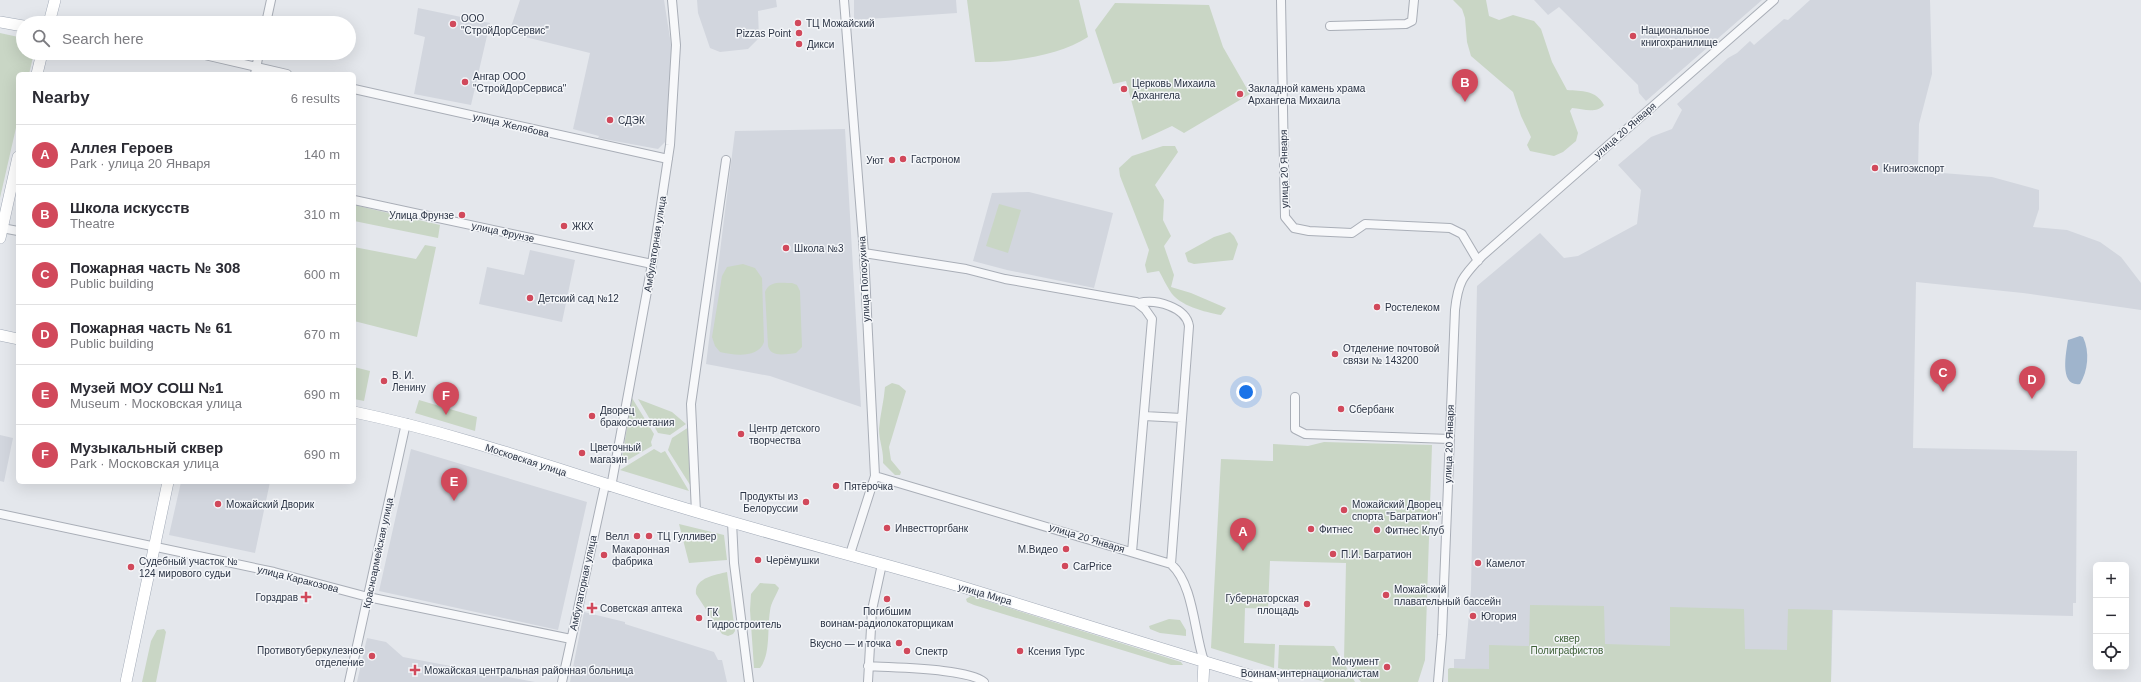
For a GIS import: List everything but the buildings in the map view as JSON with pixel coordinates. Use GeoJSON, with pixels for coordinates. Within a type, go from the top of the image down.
{"type":"FeatureCollection","features":[{"type":"Feature","properties":{"kind":"main road"},"geometry":{"type":"LineString","coordinates":[[53,16],[55,0]]}},
{"type":"Feature","properties":{"kind":"main road"},"geometry":{"type":"LineString","coordinates":[[0,22],[16,25]]}},
{"type":"Feature","properties":{"kind":"main road"},"geometry":{"type":"LineString","coordinates":[[37,72],[40,60]]}},
{"type":"Feature","properties":{"kind":"main road"},"geometry":{"type":"LineString","coordinates":[[1,233],[16,166]]}},
{"type":"Feature","properties":{"kind":"main road"},"geometry":{"type":"LineString","coordinates":[[0,335],[16,339]]}},
{"type":"Feature","properties":{"kind":"main road","name":"Московская улица"},"geometry":{"type":"LineString","coordinates":[[356,412],[406,424],[696,512]]}},
{"type":"Feature","properties":{"kind":"main road"},"geometry":{"type":"LineString","coordinates":[[126,682],[168,484]]}},
{"type":"Feature","properties":{"kind":"main road","name":"улица Мира"},"geometry":{"type":"LineString","coordinates":[[696,512],[850,554],[1095,626],[1272,682]]}},
{"type":"Feature","properties":{"kind":"main road"},"geometry":{"type":"LineString","coordinates":[[1203,682],[1204,661]]}},
{"type":"Feature","properties":{"kind":"street"},"geometry":{"type":"LineString","coordinates":[[268,16],[271,0]]}},
{"type":"Feature","properties":{"kind":"street","name":"Амбулаторная улица"},"geometry":{"type":"LineString","coordinates":[[562,682],[608,486],[652,264],[672,129],[676,45],[672,0]]}},
{"type":"Feature","properties":{"kind":"street","name":"улица Полосухина"},"geometry":{"type":"LineString","coordinates":[[844,0],[864,253],[875,476],[850,554]]}},
{"type":"Feature","properties":{"kind":"street","name":"улица 20 Января"},"geometry":{"type":"LineString","coordinates":[[1281,0],[1285,217],[1294,228],[1309,231],[1352,232],[1365,224],[1450,228],[1462,234],[1478,260]]}},
{"type":"Feature","properties":{"kind":"street"},"geometry":{"type":"LineString","coordinates":[[1330,26],[1406,24],[1412,21],[1414,15],[1414,0]]}},
{"type":"Feature","properties":{"kind":"street","name":"улица 20 Января"},"geometry":{"type":"LineString","coordinates":[[1438,682],[1457,295],[1464,275],[1478,260],[1774,0]]}},
{"type":"Feature","properties":{"kind":"street"},"geometry":{"type":"LineString","coordinates":[[219,60],[255,71],[266,72]]}},
{"type":"Feature","properties":{"kind":"street"},"geometry":{"type":"LineString","coordinates":[[255,71],[257,60]]}},
{"type":"Feature","properties":{"kind":"street","name":"улица Желябова"},"geometry":{"type":"LineString","coordinates":[[356,89],[668,159]]}},
{"type":"Feature","properties":{"kind":"street"},"geometry":{"type":"LineString","coordinates":[[696,512],[691,404],[726,160]]}},
{"type":"Feature","properties":{"kind":"street","name":"улица Фрунзе"},"geometry":{"type":"LineString","coordinates":[[356,200],[652,264]]}},
{"type":"Feature","properties":{"kind":"street"},"geometry":{"type":"LineString","coordinates":[[1,233],[16,231]]}},
{"type":"Feature","properties":{"kind":"street"},"geometry":{"type":"LineString","coordinates":[[864,253],[966,269],[1005,279],[1139,303],[1162,304],[1181,312],[1188,318],[1189,326],[1171,564],[1178,573],[1189,598],[1198,647],[1204,661]]}},
{"type":"Feature","properties":{"kind":"street","name":"улица 20 Января"},"geometry":{"type":"LineString","coordinates":[[1132,552],[1152,319],[1139,303]]}},
{"type":"Feature","properties":{"kind":"street"},"geometry":{"type":"LineString","coordinates":[[1295,397],[1296,429],[1305,434],[1450,438]]}},
{"type":"Feature","properties":{"kind":"street"},"geometry":{"type":"LineString","coordinates":[[1144,416],[1182,418]]}},
{"type":"Feature","properties":{"kind":"street","name":"Красноармейская улица"},"geometry":{"type":"LineString","coordinates":[[349,682],[406,424]]}},
{"type":"Feature","properties":{"kind":"street","name":"улица 20 Января"},"geometry":{"type":"LineString","coordinates":[[875,476],[1041,524],[1171,564]]}},
{"type":"Feature","properties":{"kind":"street","name":"улица Каракозова"},"geometry":{"type":"LineString","coordinates":[[0,514],[274,572],[368,597],[571,639]]}},
{"type":"Feature","properties":{"kind":"street"},"geometry":{"type":"LineString","coordinates":[[732,522],[734,563],[749,682]]}},
{"type":"Feature","properties":{"kind":"street"},"geometry":{"type":"LineString","coordinates":[[868,682],[872,610],[882,564]]}},
{"type":"Feature","properties":{"kind":"street"},"geometry":{"type":"LineString","coordinates":[[868,666],[953,673],[979,678],[984,682]]}},
{"type":"Feature","properties":{"kind":"shaded area"},"geometry":{"type":"Polygon","coordinates":[[[520,0],[664,0],[672,51],[665,142],[658,149],[598,138],[599,136],[573,129],[590,53],[509,33],[520,0]]]}},
{"type":"Feature","properties":{"kind":"shaded area"},"geometry":{"type":"Polygon","coordinates":[[[697,0],[776,0],[777,7],[758,11],[759,38],[748,49],[720,52],[710,48],[698,13],[697,0]]]}},
{"type":"Feature","properties":{"kind":"shaded area"},"geometry":{"type":"Polygon","coordinates":[[[854,0],[956,0],[957,13],[854,20],[854,0]]]}},
{"type":"Feature","properties":{"kind":"shaded area"},"geometry":{"type":"Polygon","coordinates":[[[1534,0],[1762,0],[1646,101],[1639,93],[1638,85],[1559,7],[1548,15],[1534,0]]]}},
{"type":"Feature","properties":{"kind":"shaded area"},"geometry":{"type":"Polygon","coordinates":[[[1810,0],[1930,0],[1932,74],[1919,124],[1918,171],[1992,177],[2039,190],[2039,209],[2033,227],[2067,230],[2100,242],[2121,257],[2141,283],[2141,310],[2023,293],[1916,282],[1913,448],[2077,451],[2076,603],[2073,603],[2073,616],[1833,610],[1831,682],[1454,668],[1454,659],[1465,659],[1471,590],[1477,286],[1540,233],[1564,258],[1578,256],[1637,224],[1641,190],[1618,165],[1651,137],[1672,129],[1682,110],[1677,104],[1728,58],[1737,53],[1750,41],[1754,45],[1784,19],[1788,20],[1810,0]]]}},
{"type":"Feature","properties":{"kind":"shaded area"},"geometry":{"type":"Polygon","coordinates":[[[418,8],[490,23],[471,105],[414,94],[425,37],[414,34],[418,8]]]}},
{"type":"Feature","properties":{"kind":"shaded area","name":"Школа №3"},"geometry":{"type":"Polygon","coordinates":[[[845,129],[861,407],[770,376],[706,364],[735,131],[845,129]]]}},
{"type":"Feature","properties":{"kind":"shaded area"},"geometry":{"type":"Polygon","coordinates":[[[1029,192],[1113,213],[1094,288],[1007,270],[973,261],[992,193],[1029,192]]]}},
{"type":"Feature","properties":{"kind":"shaded area"},"geometry":{"type":"Polygon","coordinates":[[[530,250],[575,260],[562,322],[479,304],[487,267],[524,275],[530,250]]]}},
{"type":"Feature","properties":{"kind":"shaded area"},"geometry":{"type":"Polygon","coordinates":[[[0,435],[13,438],[4,482],[0,481],[0,435]]]}},
{"type":"Feature","properties":{"kind":"shaded area"},"geometry":{"type":"Polygon","coordinates":[[[411,449],[587,502],[558,630],[379,591],[411,449]]]}},
{"type":"Feature","properties":{"kind":"shaded area"},"geometry":{"type":"Polygon","coordinates":[[[181,484],[270,484],[255,553],[169,535],[181,484]]]}},
{"type":"Feature","properties":{"kind":"shaded area"},"geometry":{"type":"Polygon","coordinates":[[[584,612],[625,622],[625,624],[714,652],[718,660],[722,660],[727,682],[570,682],[584,612]]]}},
{"type":"Feature","properties":{"kind":"shaded area","name":"Можайская центральная районная больница"},"geometry":{"type":"Polygon","coordinates":[[[367,638],[386,642],[403,657],[535,682],[357,682],[367,638]]]}},
{"type":"Feature","properties":{"kind":"green space"},"geometry":{"type":"Polygon","coordinates":[[[967,0],[1079,0],[1088,37],[1076,44],[1048,54],[1018,60],[975,62],[967,0]]]}},
{"type":"Feature","properties":{"kind":"green space"},"geometry":{"type":"Polygon","coordinates":[[[1453,0],[1486,0],[1489,16],[1499,20],[1513,15],[1534,21],[1541,29],[1552,62],[1567,90],[1588,92],[1597,96],[1601,100],[1604,105],[1601,108],[1589,110],[1572,108],[1570,111],[1578,133],[1576,141],[1563,152],[1554,156],[1530,151],[1527,145],[1531,137],[1521,116],[1513,92],[1471,56],[1467,42],[1465,18],[1462,9],[1453,0]]]}},
{"type":"Feature","properties":{"kind":"green space"},"geometry":{"type":"Polygon","coordinates":[[[1115,3],[1209,5],[1223,47],[1250,94],[1184,133],[1172,126],[1142,140],[1126,81],[1113,84],[1095,30],[1115,3]]]}},
{"type":"Feature","properties":{"kind":"green space"},"geometry":{"type":"Polygon","coordinates":[[[0,33],[16,36],[16,60],[32,60],[29,72],[16,72],[16,128],[0,198],[0,33]]]}},
{"type":"Feature","properties":{"kind":"green space"},"geometry":{"type":"Polygon","coordinates":[[[1163,146],[1175,146],[1178,152],[1155,185],[1164,200],[1163,220],[1171,236],[1164,246],[1174,275],[1171,287],[1191,293],[1226,308],[1221,315],[1193,308],[1180,301],[1169,289],[1159,271],[1147,273],[1145,265],[1149,250],[1120,176],[1119,168],[1132,156],[1163,146]]]}},
{"type":"Feature","properties":{"kind":"green space"},"geometry":{"type":"Polygon","coordinates":[[[999,204],[1021,210],[1008,253],[986,246],[999,204]]]}},
{"type":"Feature","properties":{"kind":"green space"},"geometry":{"type":"Polygon","coordinates":[[[356,205],[440,225],[438,238],[356,221],[356,205]]]}},
{"type":"Feature","properties":{"kind":"green space"},"geometry":{"type":"Polygon","coordinates":[[[1230,232],[1238,244],[1233,260],[1194,264],[1188,262],[1185,253],[1214,237],[1230,232]]]}},
{"type":"Feature","properties":{"kind":"green space"},"geometry":{"type":"Polygon","coordinates":[[[425,245],[436,247],[417,337],[356,322],[356,247],[416,259],[425,245]]]}},
{"type":"Feature","properties":{"kind":"green space"},"geometry":{"type":"Polygon","coordinates":[[[743,264],[755,268],[762,278],[764,342],[756,351],[738,355],[720,352],[715,346],[712,337],[722,276],[727,267],[743,264]]]}},
{"type":"Feature","properties":{"kind":"green space"},"geometry":{"type":"Polygon","coordinates":[[[792,283],[797,285],[800,291],[802,347],[796,353],[776,354],[770,350],[768,346],[765,292],[767,288],[773,284],[792,283]]]}},
{"type":"Feature","properties":{"kind":"green space"},"geometry":{"type":"Polygon","coordinates":[[[356,368],[370,371],[364,401],[356,399],[356,368]]]}},
{"type":"Feature","properties":{"kind":"green space"},"geometry":{"type":"Polygon","coordinates":[[[892,383],[899,385],[906,391],[889,447],[891,460],[901,472],[900,475],[895,475],[883,463],[879,433],[885,387],[892,383]]]}},
{"type":"Feature","properties":{"kind":"green space"},"geometry":{"type":"Polygon","coordinates":[[[632,398],[654,434],[651,442],[652,446],[621,464],[632,398]]]}},
{"type":"Feature","properties":{"kind":"green space"},"geometry":{"type":"Polygon","coordinates":[[[638,399],[672,412],[686,424],[670,435],[658,433],[638,399]]]}},
{"type":"Feature","properties":{"kind":"green space"},"geometry":{"type":"Polygon","coordinates":[[[419,400],[477,417],[475,431],[415,413],[419,400]]]}},
{"type":"Feature","properties":{"kind":"green space"},"geometry":{"type":"Polygon","coordinates":[[[689,427],[692,488],[668,450],[672,438],[689,427]]]}},
{"type":"Feature","properties":{"kind":"green space"},"geometry":{"type":"Polygon","coordinates":[[[1324,442],[1432,445],[1425,660],[1418,682],[1361,682],[1344,660],[1346,563],[1270,561],[1268,609],[1245,608],[1244,643],[1275,644],[1274,668],[1211,648],[1221,459],[1273,461],[1273,444],[1308,446],[1324,442]]]}},
{"type":"Feature","properties":{"kind":"green space"},"geometry":{"type":"Polygon","coordinates":[[[654,449],[661,453],[665,451],[689,491],[620,470],[654,449]]]}},
{"type":"Feature","properties":{"kind":"green space"},"geometry":{"type":"Polygon","coordinates":[[[679,524],[724,535],[727,560],[689,563],[679,524]]]}},
{"type":"Feature","properties":{"kind":"green space"},"geometry":{"type":"Polygon","coordinates":[[[727,572],[735,631],[733,634],[728,636],[722,634],[696,594],[698,584],[706,578],[727,572]]]}},
{"type":"Feature","properties":{"kind":"green space"},"geometry":{"type":"Polygon","coordinates":[[[760,583],[775,584],[779,588],[772,602],[769,618],[766,656],[760,668],[754,668],[750,610],[751,594],[760,583]]]}},
{"type":"Feature","properties":{"kind":"green space"},"geometry":{"type":"Polygon","coordinates":[[[971,596],[1181,662],[1183,665],[1171,665],[974,605],[967,602],[966,599],[971,596]]]}},
{"type":"Feature","properties":{"kind":"green space","name":"сквер Полиграфистов"},"geometry":{"type":"Polygon","coordinates":[[[1530,605],[1604,606],[1605,644],[1670,646],[1670,607],[1744,609],[1745,649],[1787,650],[1788,609],[1832,610],[1831,682],[1448,682],[1448,669],[1450,668],[1489,669],[1489,645],[1529,646],[1530,605]]]}},
{"type":"Feature","properties":{"kind":"green space"},"geometry":{"type":"Polygon","coordinates":[[[1169,619],[1180,620],[1186,630],[1186,636],[1160,633],[1150,629],[1149,626],[1169,619]]]}},
{"type":"Feature","properties":{"kind":"green space"},"geometry":{"type":"Polygon","coordinates":[[[164,629],[166,632],[156,682],[142,682],[151,641],[157,630],[164,629]]]}},
{"type":"Feature","properties":{"kind":"green space"},"geometry":{"type":"Polygon","coordinates":[[[1279,645],[1334,646],[1355,682],[1325,682],[1278,668],[1279,645]]]}},
{"type":"Feature","properties":{"kind":"water"},"geometry":{"type":"Polygon","coordinates":[[[2080,336],[2083,337],[2087,349],[2087,361],[2085,373],[2080,384],[2073,384],[2066,375],[2066,353],[2068,340],[2080,336]]]}},
{"type":"Feature","properties":{"kind":"place","name":"ТЦ Можайский"},"geometry":{"type":"Point","coordinates":[798,23]}},
{"type":"Feature","properties":{"kind":"place","name":"ООО \"СтройДорСервис\""},"geometry":{"type":"Point","coordinates":[453,24]}},
{"type":"Feature","properties":{"kind":"place","name":"Pizzas Point"},"geometry":{"type":"Point","coordinates":[799,33]}},
{"type":"Feature","properties":{"kind":"place","name":"Национальное книгохранилище"},"geometry":{"type":"Point","coordinates":[1633,36]}},
{"type":"Feature","properties":{"kind":"place","name":"Дикси"},"geometry":{"type":"Point","coordinates":[799,44]}},
{"type":"Feature","properties":{"kind":"place","name":"Ангар ООО \"СтройДорСервиса\""},"geometry":{"type":"Point","coordinates":[465,82]}},
{"type":"Feature","properties":{"kind":"place","name":"Церковь Михаила Архангела"},"geometry":{"type":"Point","coordinates":[1124,89]}},
{"type":"Feature","properties":{"kind":"place","name":"Закладной камень храма Архангела Михаила"},"geometry":{"type":"Point","coordinates":[1240,94]}},
{"type":"Feature","properties":{"kind":"place","name":"Школа искусств"},"geometry":{"type":"Point","coordinates":[1465,102]}},
{"type":"Feature","properties":{"kind":"place","name":"СДЭК"},"geometry":{"type":"Point","coordinates":[610,120]}},
{"type":"Feature","properties":{"kind":"place","name":"Гастроном"},"geometry":{"type":"Point","coordinates":[903,159]}},
{"type":"Feature","properties":{"kind":"place","name":"Уют"},"geometry":{"type":"Point","coordinates":[892,160]}},
{"type":"Feature","properties":{"kind":"place","name":"Книгоэкспорт"},"geometry":{"type":"Point","coordinates":[1875,168]}},
{"type":"Feature","properties":{"kind":"place","name":"Улица Фрунзе"},"geometry":{"type":"Point","coordinates":[462,215]}},
{"type":"Feature","properties":{"kind":"place","name":"ЖКХ"},"geometry":{"type":"Point","coordinates":[564,226]}},
{"type":"Feature","properties":{"kind":"place","name":"Школа №3"},"geometry":{"type":"Point","coordinates":[786,248]}},
{"type":"Feature","properties":{"kind":"place","name":"Детский сад №12"},"geometry":{"type":"Point","coordinates":[530,298]}},
{"type":"Feature","properties":{"kind":"place","name":"Ростелеком"},"geometry":{"type":"Point","coordinates":[1377,307]}},
{"type":"Feature","properties":{"kind":"place","name":"Отделение почтовой связи № 143200"},"geometry":{"type":"Point","coordinates":[1335,354]}},
{"type":"Feature","properties":{"kind":"place","name":"В. И. Ленину"},"geometry":{"type":"Point","coordinates":[384,381]}},
{"type":"Feature","properties":{"kind":"place","name":"Пожарная часть № 308"},"geometry":{"type":"Point","coordinates":[1943,392]}},
{"type":"Feature","properties":{"kind":"place","name":"Пожарная часть № 61"},"geometry":{"type":"Point","coordinates":[2032,399]}},
{"type":"Feature","properties":{"kind":"place","name":"Сбербанк"},"geometry":{"type":"Point","coordinates":[1341,409]}},
{"type":"Feature","properties":{"kind":"place","name":"Музыкальный сквер"},"geometry":{"type":"Point","coordinates":[446,415]}},
{"type":"Feature","properties":{"kind":"place","name":"Дворец бракосочетания"},"geometry":{"type":"Point","coordinates":[592,416]}},
{"type":"Feature","properties":{"kind":"place","name":"Центр детского творчества"},"geometry":{"type":"Point","coordinates":[741,434]}},
{"type":"Feature","properties":{"kind":"place","name":"Цветочный магазин"},"geometry":{"type":"Point","coordinates":[582,453]}},
{"type":"Feature","properties":{"kind":"place","name":"Пятёрочка"},"geometry":{"type":"Point","coordinates":[836,486]}},
{"type":"Feature","properties":{"kind":"place","name":"Музей МОУ СОШ №1"},"geometry":{"type":"Point","coordinates":[454,501]}},
{"type":"Feature","properties":{"kind":"place","name":"Продукты из Белоруссии"},"geometry":{"type":"Point","coordinates":[806,502]}},
{"type":"Feature","properties":{"kind":"place","name":"Можайский Дворик"},"geometry":{"type":"Point","coordinates":[218,504]}},
{"type":"Feature","properties":{"kind":"place","name":"Можайский Дворец спорта \"Багратион\""},"geometry":{"type":"Point","coordinates":[1344,510]}},
{"type":"Feature","properties":{"kind":"place","name":"Инвестторгбанк"},"geometry":{"type":"Point","coordinates":[887,528]}},
{"type":"Feature","properties":{"kind":"place","name":"Фитнес"},"geometry":{"type":"Point","coordinates":[1311,529]}},
{"type":"Feature","properties":{"kind":"place","name":"Фитнес Клуб"},"geometry":{"type":"Point","coordinates":[1377,530]}},
{"type":"Feature","properties":{"kind":"place","name":"Велл"},"geometry":{"type":"Point","coordinates":[637,536]}},
{"type":"Feature","properties":{"kind":"place","name":"ТЦ Гулливер"},"geometry":{"type":"Point","coordinates":[649,536]}},
{"type":"Feature","properties":{"kind":"place","name":"М.Видео"},"geometry":{"type":"Point","coordinates":[1066,549]}},
{"type":"Feature","properties":{"kind":"place","name":"Аллея Героев"},"geometry":{"type":"Point","coordinates":[1243,551]}},
{"type":"Feature","properties":{"kind":"place","name":"П.И. Багратион"},"geometry":{"type":"Point","coordinates":[1333,554]}},
{"type":"Feature","properties":{"kind":"place","name":"Макаронная фабрика"},"geometry":{"type":"Point","coordinates":[604,555]}},
{"type":"Feature","properties":{"kind":"place","name":"Черёмушки"},"geometry":{"type":"Point","coordinates":[758,560]}},
{"type":"Feature","properties":{"kind":"place","name":"Камелот"},"geometry":{"type":"Point","coordinates":[1478,563]}},
{"type":"Feature","properties":{"kind":"place","name":"CarPrice"},"geometry":{"type":"Point","coordinates":[1065,566]}},
{"type":"Feature","properties":{"kind":"place","name":"Судебный участок № 124 мирового судьи"},"geometry":{"type":"Point","coordinates":[131,567]}},
{"type":"Feature","properties":{"kind":"place","name":"Можайский плавательный бассейн"},"geometry":{"type":"Point","coordinates":[1386,595]}},
{"type":"Feature","properties":{"kind":"place","name":"Горздрав"},"geometry":{"type":"Point","coordinates":[306,597]}},
{"type":"Feature","properties":{"kind":"place","name":"Погибшим воинам-радиолокаторщикам"},"geometry":{"type":"Point","coordinates":[887,599]}},
{"type":"Feature","properties":{"kind":"place","name":"Губернаторская площадь"},"geometry":{"type":"Point","coordinates":[1307,604]}},
{"type":"Feature","properties":{"kind":"place","name":"Советская аптека"},"geometry":{"type":"Point","coordinates":[592,608]}},
{"type":"Feature","properties":{"kind":"place","name":"Югория"},"geometry":{"type":"Point","coordinates":[1473,616]}},
{"type":"Feature","properties":{"kind":"place","name":"ГК Гидростроитель"},"geometry":{"type":"Point","coordinates":[699,618]}},
{"type":"Feature","properties":{"kind":"place","name":"Вкусно — и точка"},"geometry":{"type":"Point","coordinates":[899,643]}},
{"type":"Feature","properties":{"kind":"place","name":"Спектр"},"geometry":{"type":"Point","coordinates":[907,651]}},
{"type":"Feature","properties":{"kind":"place","name":"Ксения Турс"},"geometry":{"type":"Point","coordinates":[1020,651]}},
{"type":"Feature","properties":{"kind":"place","name":"Противотуберкулезное отделение"},"geometry":{"type":"Point","coordinates":[372,656]}},
{"type":"Feature","properties":{"kind":"place","name":"Монумент Воинам-интернационалистам"},"geometry":{"type":"Point","coordinates":[1387,667]}},
{"type":"Feature","properties":{"kind":"place","name":"Можайская центральная районная больница"},"geometry":{"type":"Point","coordinates":[415,670]}}]}
